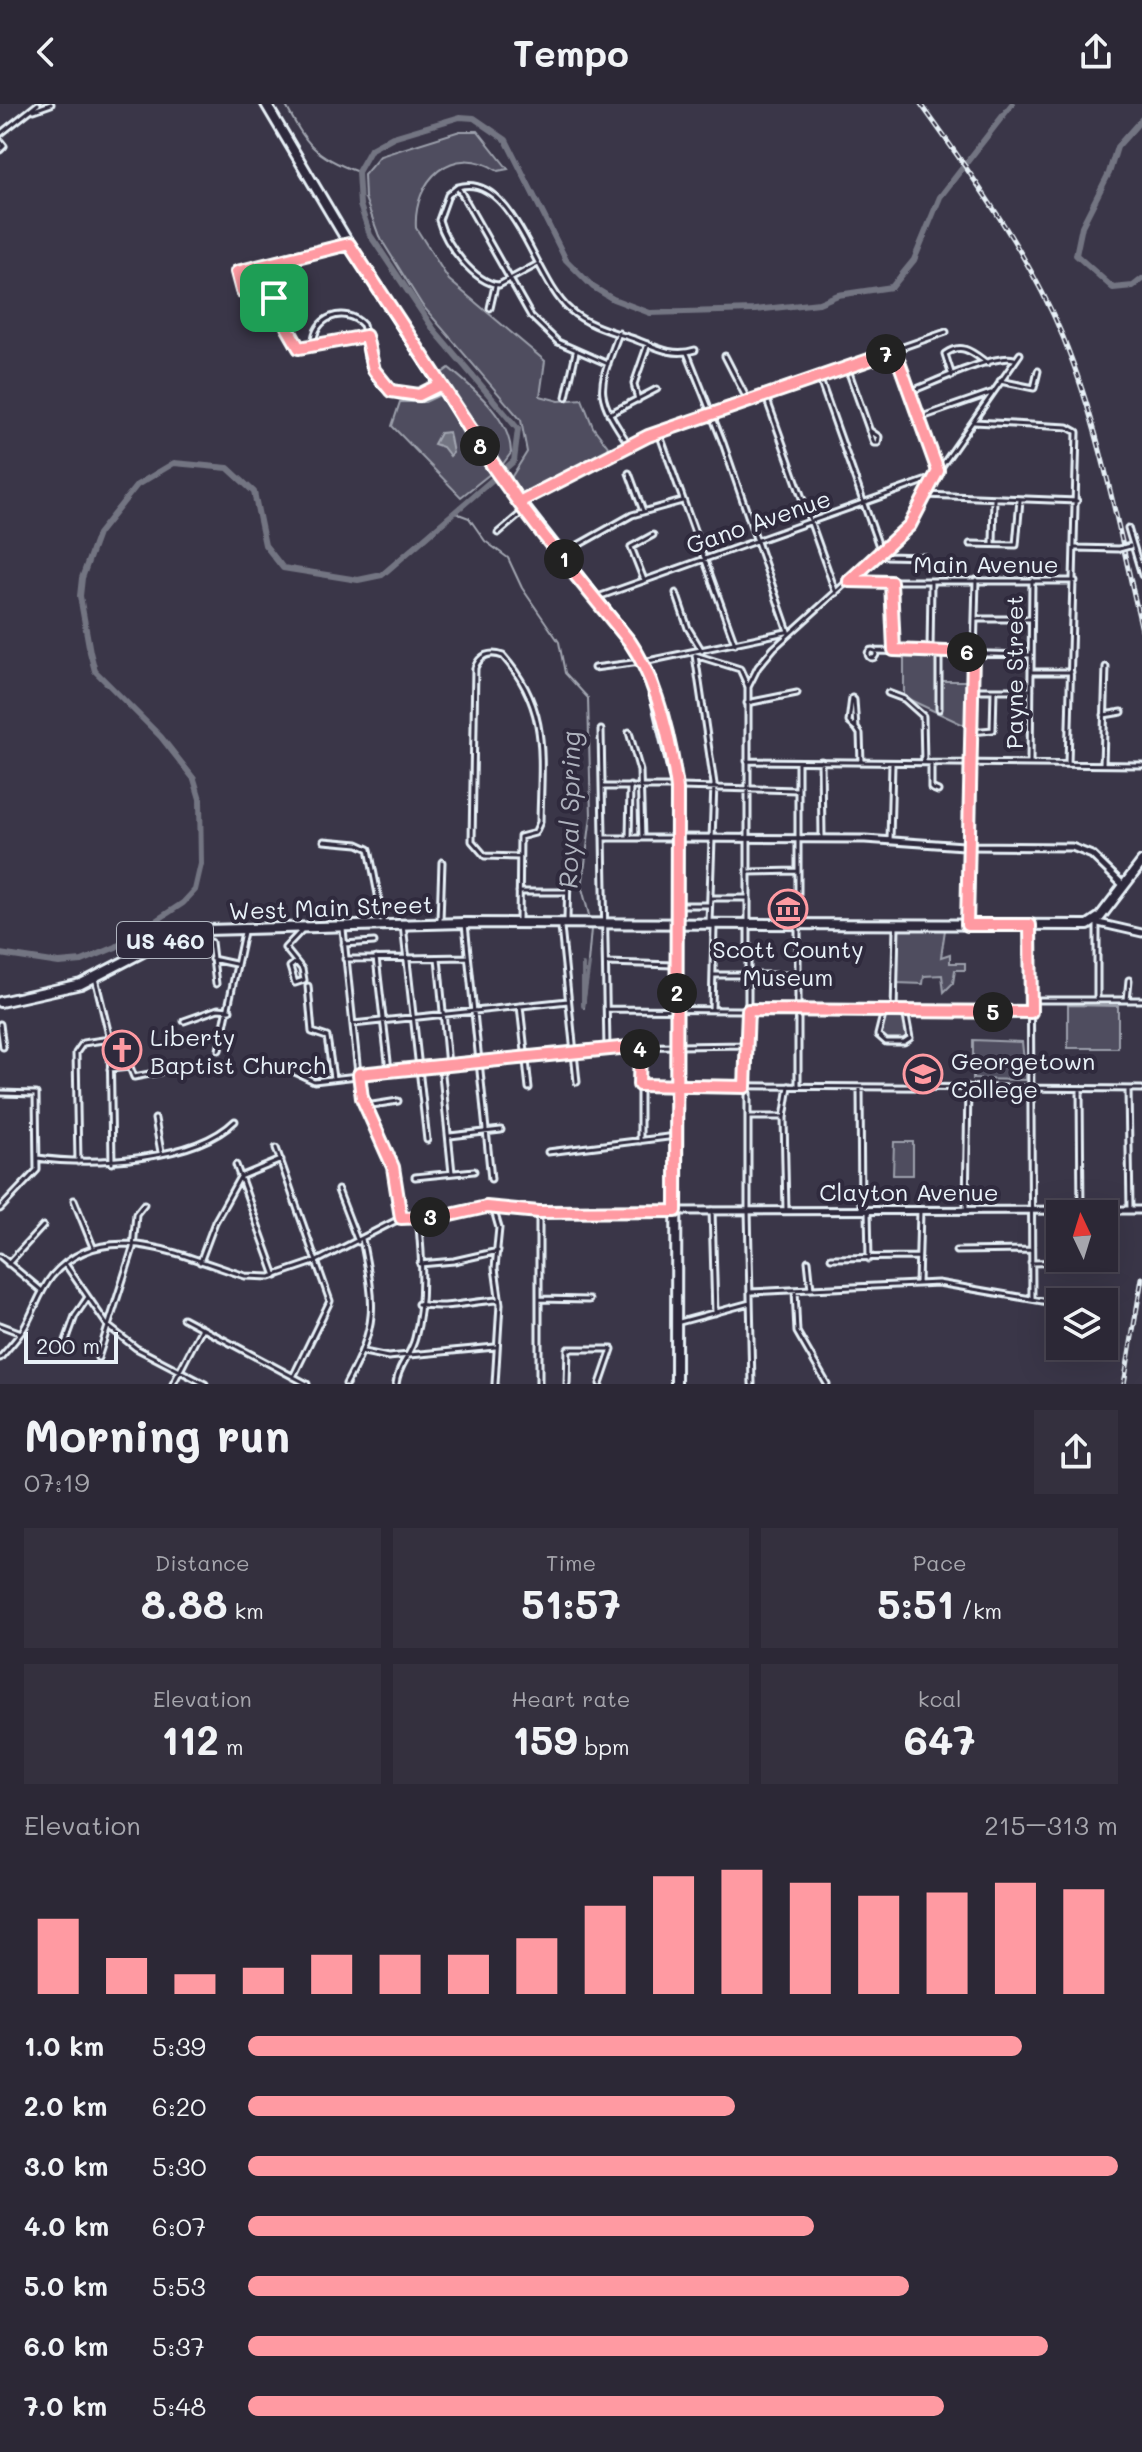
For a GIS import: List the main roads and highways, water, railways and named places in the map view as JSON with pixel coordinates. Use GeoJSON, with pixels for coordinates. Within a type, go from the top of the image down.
{"type":"FeatureCollection","features":[{"type":"Feature","properties":{"kind":"main road"},"geometry":{"type":"LineString","coordinates":[[266,104],[349,244],[493,467],[643,662],[653,685],[677,787],[676,1384]]}},
{"type":"Feature","properties":{"kind":"main road","name":"US 460"},"geometry":{"type":"LineString","coordinates":[[677,924],[1096,923],[1142,862]]}},
{"type":"Feature","properties":{"kind":"main road","name":"West Main Street"},"geometry":{"type":"LineString","coordinates":[[0,1002],[66,989],[95,978],[175,936],[245,928],[403,924],[677,924]]}},
{"type":"Feature","properties":{"kind":"water"},"geometry":{"type":"Polygon","coordinates":[[[449,432],[453,453],[450,456],[443,447],[434,444],[440,433],[449,432]]]}},
{"type":"Feature","properties":{"kind":"waterway"},"geometry":{"type":"LineString","coordinates":[[285,104],[313,147],[331,160],[358,172]]}},
{"type":"Feature","properties":{"kind":"waterway"},"geometry":{"type":"LineString","coordinates":[[0,954],[59,963],[82,961],[116,947],[183,903],[195,890],[201,864],[200,799],[194,779],[161,737],[95,671],[80,596],[82,578],[98,534],[137,485],[174,463],[228,468],[254,492],[265,545],[283,568],[358,580],[382,575],[514,461],[518,429],[434,330],[370,235],[360,205],[358,172],[371,149],[393,137],[460,117],[474,118],[506,140],[566,260],[593,287],[613,299],[650,313],[755,310],[819,303],[838,295],[892,287],[914,260],[940,197],[1012,104]]}},
{"type":"Feature","properties":{"kind":"waterway"},"geometry":{"type":"LineString","coordinates":[[1142,119],[1117,147],[1109,173],[1082,226],[1076,255],[1113,288],[1133,286],[1142,279]]}},
{"type":"Feature","properties":{"kind":"waterway","name":"Royal Spring"},"geometry":{"type":"LineString","coordinates":[[453,512],[469,518],[485,541],[508,558],[522,588],[559,642],[565,673],[588,698],[591,816],[582,888],[590,919]]}},
{"type":"Feature","properties":{"kind":"waterway","name":"Royal Spring"},"geometry":{"type":"LineString","coordinates":[[584,1008],[591,929]]}},
{"type":"Feature","properties":{"kind":"waterway","name":"Royal Spring"},"geometry":{"type":"LineString","coordinates":[[583,965],[583,1006],[589,964]]}},
{"type":"Feature","properties":{"kind":"railway"},"geometry":{"type":"LineString","coordinates":[[921,104],[1017,246],[1063,337],[1099,445],[1142,630]]}},
{"type":"Feature","properties":{"kind":"railway"},"geometry":{"type":"LineString","coordinates":[[1124,1384],[1142,1278]]}},
{"type":"Feature","properties":{"kind":"place","name":"Scott County Museum"},"geometry":{"type":"Point","coordinates":[788,909]}},
{"type":"Feature","properties":{"kind":"place","name":"Liberty Baptist Church"},"geometry":{"type":"Point","coordinates":[122,1050]}},
{"type":"Feature","properties":{"kind":"place","name":"Georgetown College"},"geometry":{"type":"Point","coordinates":[923,1074]}}]}
